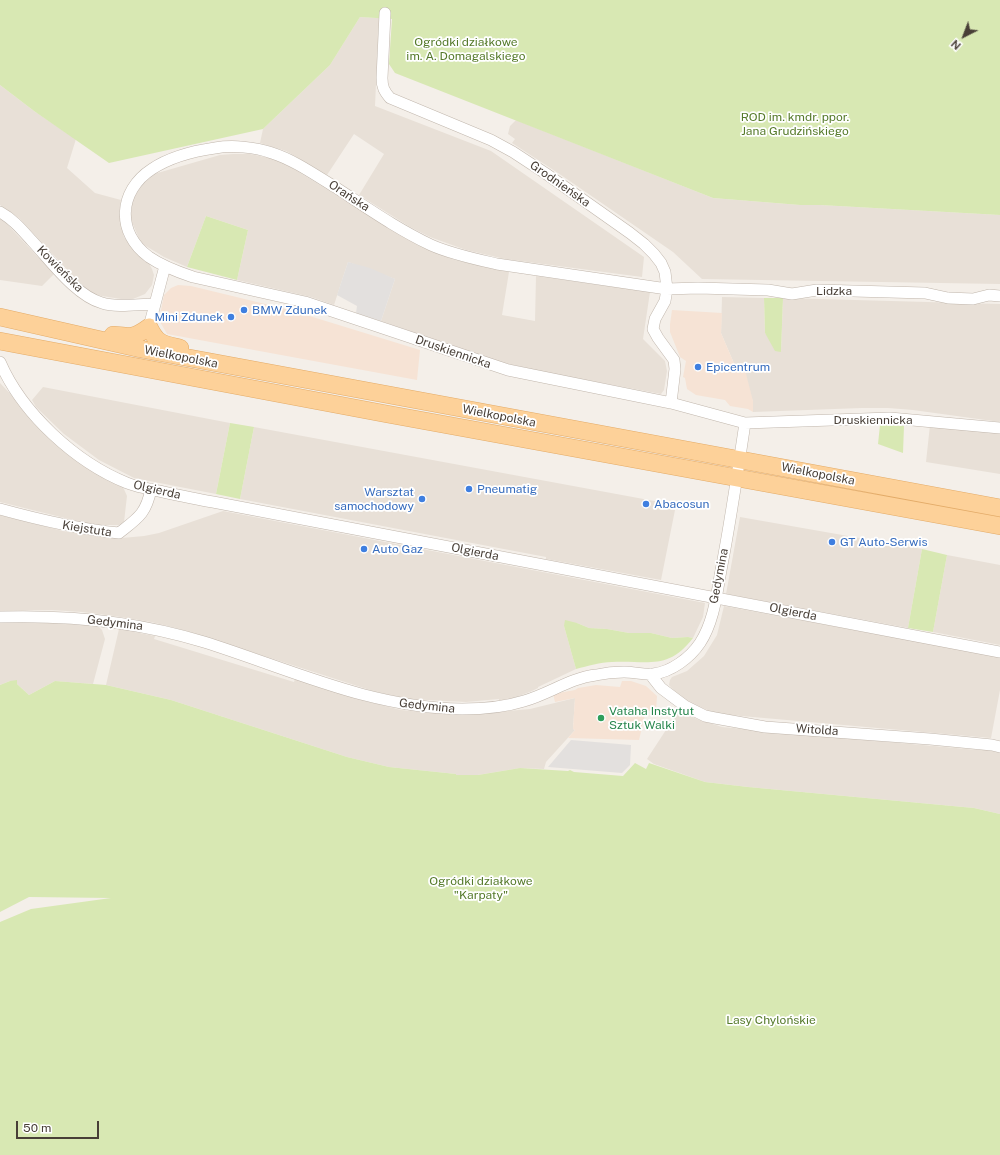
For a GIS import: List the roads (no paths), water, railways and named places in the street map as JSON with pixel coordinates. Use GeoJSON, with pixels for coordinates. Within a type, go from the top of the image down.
{"type":"FeatureCollection","features":[{"type":"Feature","properties":{"kind":"main road","name":"Wielkopolska"},"geometry":{"type":"LineString","coordinates":[[0,317],[141,349],[235,367],[1000,508]]}},
{"type":"Feature","properties":{"kind":"main road"},"geometry":{"type":"LineString","coordinates":[[61,331],[129,337],[137,336],[149,327],[154,338],[164,344],[235,367]]}},
{"type":"Feature","properties":{"kind":"main road","name":"Wielkopolska"},"geometry":{"type":"LineString","coordinates":[[0,341],[1000,526]]}},
{"type":"Feature","properties":{"kind":"street","name":"Grodnieńska"},"geometry":{"type":"LineString","coordinates":[[385,13],[382,78],[382,87],[385,93],[395,101],[491,140],[545,173],[644,244],[661,263],[665,272],[667,289],[665,301],[655,319],[653,329],[674,360],[675,369],[671,403]]}},
{"type":"Feature","properties":{"kind":"street","name":"Orańska"},"geometry":{"type":"LineString","coordinates":[[165,266],[149,257],[133,239],[124,213],[126,202],[132,188],[152,169],[169,160],[215,148],[234,147],[270,152],[287,159],[317,176],[387,221],[432,245],[497,264],[667,289]]}},
{"type":"Feature","properties":{"kind":"street","name":"Kowieńska"},"geometry":{"type":"LineString","coordinates":[[0,212],[16,224],[78,290],[94,300],[103,304],[115,305],[154,304]]}},
{"type":"Feature","properties":{"kind":"street"},"geometry":{"type":"LineString","coordinates":[[149,327],[165,266]]}},
{"type":"Feature","properties":{"kind":"street","name":"Druskiennicka"},"geometry":{"type":"LineString","coordinates":[[165,266],[193,277],[305,302],[508,370],[671,403],[745,423],[890,418],[1000,428]]}},
{"type":"Feature","properties":{"kind":"street","name":"Lidzka"},"geometry":{"type":"LineString","coordinates":[[667,289],[698,288],[768,290],[792,294],[817,290],[925,293],[948,298],[973,299],[989,295],[1000,296]]}},
{"type":"Feature","properties":{"kind":"street","name":"Olgierda"},"geometry":{"type":"LineString","coordinates":[[0,362],[6,377],[21,399],[55,436],[79,455],[104,471],[128,483],[213,502],[1000,652]]}},
{"type":"Feature","properties":{"kind":"street"},"geometry":{"type":"LineString","coordinates":[[737,478],[745,423]]}},
{"type":"Feature","properties":{"kind":"street","name":"Gedymina"},"geometry":{"type":"LineString","coordinates":[[0,617],[72,617],[151,627],[203,642],[330,686],[378,699],[406,705],[461,709],[501,706],[523,701],[568,682],[594,675],[624,672],[650,674],[661,672],[673,667],[687,657],[699,644],[707,630],[716,598],[737,478]]}},
{"type":"Feature","properties":{"kind":"street","name":"Kiejstuta"},"geometry":{"type":"LineString","coordinates":[[0,509],[62,525],[119,533],[144,510],[148,503],[151,489]]}},
{"type":"Feature","properties":{"kind":"street","name":"Witolda"},"geometry":{"type":"LineString","coordinates":[[650,674],[661,688],[685,706],[705,716],[765,726],[930,739],[1000,747]]}},
{"type":"Feature","properties":{"kind":"place","name":"BMW Zdunek"},"geometry":{"type":"Point","coordinates":[244,310]}},
{"type":"Feature","properties":{"kind":"place","name":"Mini Zdunek"},"geometry":{"type":"Point","coordinates":[231,317]}},
{"type":"Feature","properties":{"kind":"place","name":"Epicentrum"},"geometry":{"type":"Point","coordinates":[698,367]}},
{"type":"Feature","properties":{"kind":"place","name":"Pneumatig"},"geometry":{"type":"Point","coordinates":[469,489]}},
{"type":"Feature","properties":{"kind":"place","name":"Warsztat samochodowy"},"geometry":{"type":"Point","coordinates":[422,499]}},
{"type":"Feature","properties":{"kind":"place","name":"Abacosun"},"geometry":{"type":"Point","coordinates":[646,504]}},
{"type":"Feature","properties":{"kind":"place","name":"GT Auto-Serwis"},"geometry":{"type":"Point","coordinates":[832,542]}},
{"type":"Feature","properties":{"kind":"place","name":"Auto Gaz"},"geometry":{"type":"Point","coordinates":[364,549]}},
{"type":"Feature","properties":{"kind":"place","name":"Vataha Instytut Sztuk Walki"},"geometry":{"type":"Point","coordinates":[601,718]}},
{"type":"Feature","properties":{"kind":"park label","name":"Ogródki działkowe im. A. Domagalskiego"},"geometry":{"type":"Point","coordinates":[466,49]}},
{"type":"Feature","properties":{"kind":"park label","name":"ROD im. kmdr. ppor. Jana Grudzińskiego"},"geometry":{"type":"Point","coordinates":[795,124]}},
{"type":"Feature","properties":{"kind":"park label","name":"Ogródki działkowe \"Karpaty\""},"geometry":{"type":"Point","coordinates":[481,888]}},
{"type":"Feature","properties":{"kind":"park label","name":"Lasy Chylońskie"},"geometry":{"type":"Point","coordinates":[771,1020]}}]}
